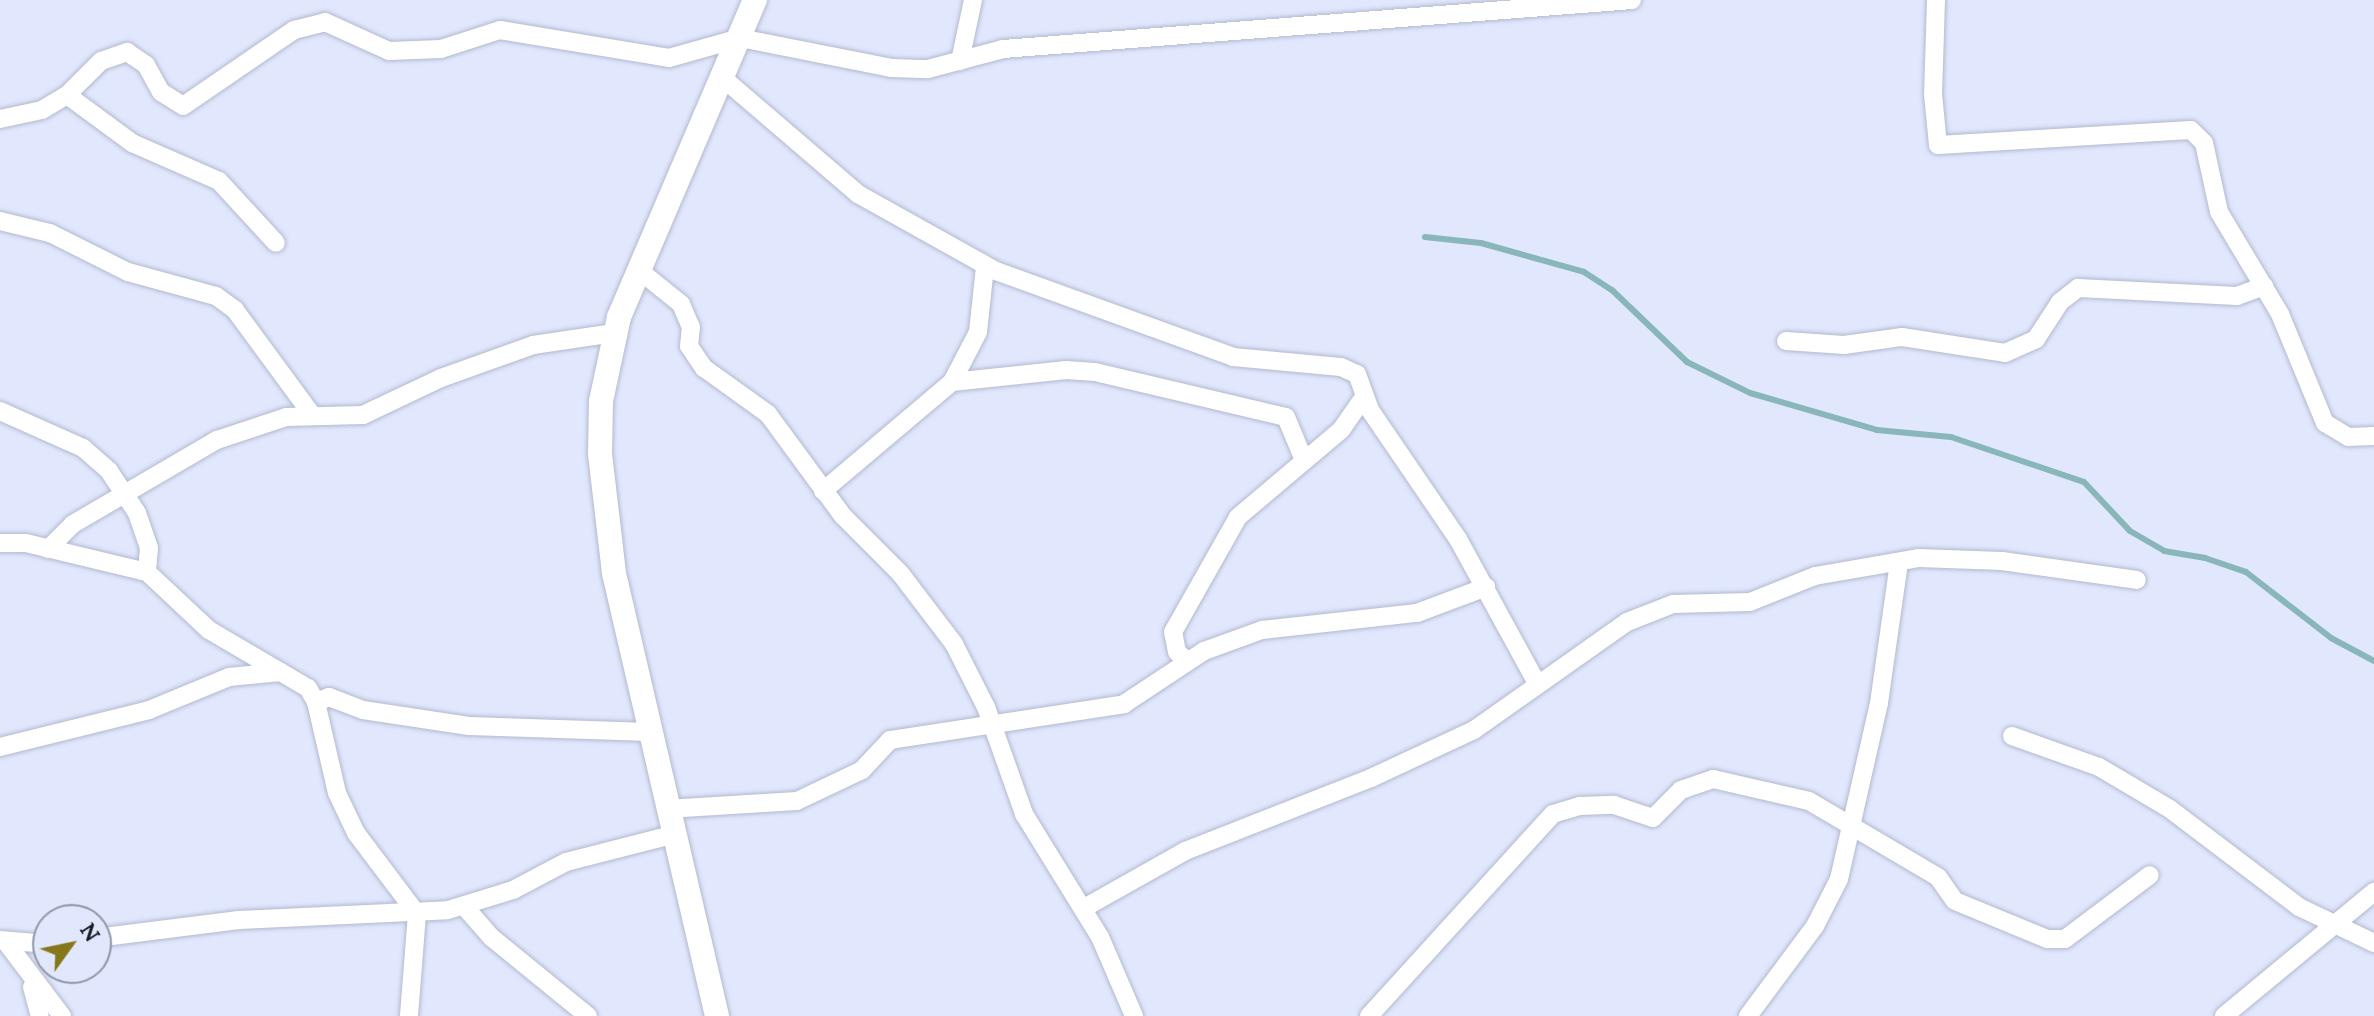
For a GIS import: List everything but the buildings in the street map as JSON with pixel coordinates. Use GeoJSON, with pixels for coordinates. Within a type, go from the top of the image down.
{"type":"FeatureCollection","features":[{"type":"Feature","properties":{"kind":"street"},"geometry":{"type":"LineString","coordinates":[[717,1016],[672,835],[614,573],[601,468],[601,401],[614,333],[755,0]]}},
{"type":"Feature","properties":{"kind":"street"},"geometry":{"type":"LineString","coordinates":[[960,61],[973,0]]}},
{"type":"Feature","properties":{"kind":"street"},"geometry":{"type":"LineString","coordinates":[[0,119],[42,110],[67,95],[101,61],[127,52],[146,65],[161,92],[183,106],[294,30],[325,22],[376,47],[403,52],[441,49],[500,30],[669,58],[740,38],[891,68],[928,69],[1003,49],[1632,0]]}},
{"type":"Feature","properties":{"kind":"street"},"geometry":{"type":"LineString","coordinates":[[1936,0],[1933,94],[1938,145],[2191,130],[2204,143],[2219,212],[2264,286],[2325,423],[2348,437],[2374,436]]}},
{"type":"Feature","properties":{"kind":"street"},"geometry":{"type":"LineString","coordinates":[[724,79],[858,194],[985,266],[1233,357],[1341,367],[1357,374],[1364,397],[1486,587],[1538,685]]}},
{"type":"Feature","properties":{"kind":"street"},"geometry":{"type":"LineString","coordinates":[[67,95],[132,143],[219,181],[276,243]]}},
{"type":"Feature","properties":{"kind":"street"},"geometry":{"type":"LineString","coordinates":[[0,221],[50,233],[128,272],[216,296],[235,310],[312,415]]}},
{"type":"Feature","properties":{"kind":"street"},"geometry":{"type":"LineString","coordinates":[[823,491],[952,382],[978,332],[985,266]]}},
{"type":"Feature","properties":{"kind":"street"},"geometry":{"type":"LineString","coordinates":[[640,271],[681,304],[689,318],[687,338],[695,357],[768,414],[823,491],[900,573],[954,644],[994,726],[1024,814],[1084,908],[1134,1016]]}},
{"type":"Feature","properties":{"kind":"street"},"geometry":{"type":"LineString","coordinates":[[1786,341],[1844,345],[1902,337],[2005,353],[2036,339],[2060,302],[2078,288],[2237,296],[2264,286]]}},
{"type":"Feature","properties":{"kind":"street"},"geometry":{"type":"LineString","coordinates":[[48,549],[73,524],[217,440],[286,417],[363,415],[441,378],[533,345],[614,333]]}},
{"type":"Feature","properties":{"kind":"street"},"geometry":{"type":"LineString","coordinates":[[952,382],[1066,370],[1095,372],[1286,417],[1304,460]]}},
{"type":"Feature","properties":{"kind":"street"},"geometry":{"type":"LineString","coordinates":[[1187,661],[1177,652],[1173,632],[1185,607],[1223,551],[1238,517],[1341,430],[1364,397]]}},
{"type":"Feature","properties":{"kind":"street"},"geometry":{"type":"LineString","coordinates":[[0,411],[83,448],[126,492],[149,548],[147,572]]}},
{"type":"Feature","properties":{"kind":"street"},"geometry":{"type":"LineString","coordinates":[[0,543],[48,549],[147,572],[209,630],[284,671],[316,702],[337,793],[356,833],[417,914],[409,1016]]}},
{"type":"Feature","properties":{"kind":"street"},"geometry":{"type":"LineString","coordinates":[[1084,908],[1185,851],[1371,778],[1474,730],[1650,612],[1701,602],[1750,602],[1815,576],[1899,562],[2002,561],[2137,580]]}},
{"type":"Feature","properties":{"kind":"street"},"geometry":{"type":"LineString","coordinates":[[1748,1016],[1829,904],[1853,825],[1892,631],[1899,562]]}},
{"type":"Feature","properties":{"kind":"street"},"geometry":{"type":"LineString","coordinates":[[666,809],[797,801],[862,770],[890,740],[1124,704],[1187,661],[1262,630],[1417,613],[1486,587]]}},
{"type":"Feature","properties":{"kind":"street"},"geometry":{"type":"LineString","coordinates":[[0,747],[149,710],[229,677],[284,671]]}},
{"type":"Feature","properties":{"kind":"street"},"geometry":{"type":"LineString","coordinates":[[316,702],[329,697],[363,710],[469,726],[649,732]]}},
{"type":"Feature","properties":{"kind":"street"},"geometry":{"type":"LineString","coordinates":[[2012,736],[2063,752],[2126,782],[2329,924],[2374,943]]}},
{"type":"Feature","properties":{"kind":"street"},"geometry":{"type":"LineString","coordinates":[[1369,1016],[1428,946],[1479,899],[1543,822],[1564,809],[1614,805],[1653,818],[1681,790],[1722,779],[1809,801],[1938,877],[1955,901],[2056,941],[2065,939],[2150,875]]}},
{"type":"Feature","properties":{"kind":"street"},"geometry":{"type":"LineString","coordinates":[[112,936],[239,920],[417,914],[464,906],[513,890],[566,862],[672,835]]}},
{"type":"Feature","properties":{"kind":"street"},"geometry":{"type":"LineString","coordinates":[[2224,1016],[2329,924],[2374,892]]}},
{"type":"Feature","properties":{"kind":"street"},"geometry":{"type":"LineString","coordinates":[[464,906],[491,937],[588,1016]]}},
{"type":"Feature","properties":{"kind":"street"},"geometry":{"type":"LineString","coordinates":[[3,941],[32,943]]}},
{"type":"Feature","properties":{"kind":"street"},"geometry":{"type":"LineString","coordinates":[[3,941],[62,1016]]}},
{"type":"Feature","properties":{"kind":"street"},"geometry":{"type":"LineString","coordinates":[[19,960],[40,1016]]}},
{"type":"Feature","properties":{"kind":"waterway"},"geometry":{"type":"LineString","coordinates":[[1425,237],[1481,243],[1584,272],[1612,290],[1687,362],[1750,393],[1877,430],[1951,437],[2084,482],[2130,531],[2164,551],[2205,558],[2246,572],[2331,638],[2374,661]]}}]}
